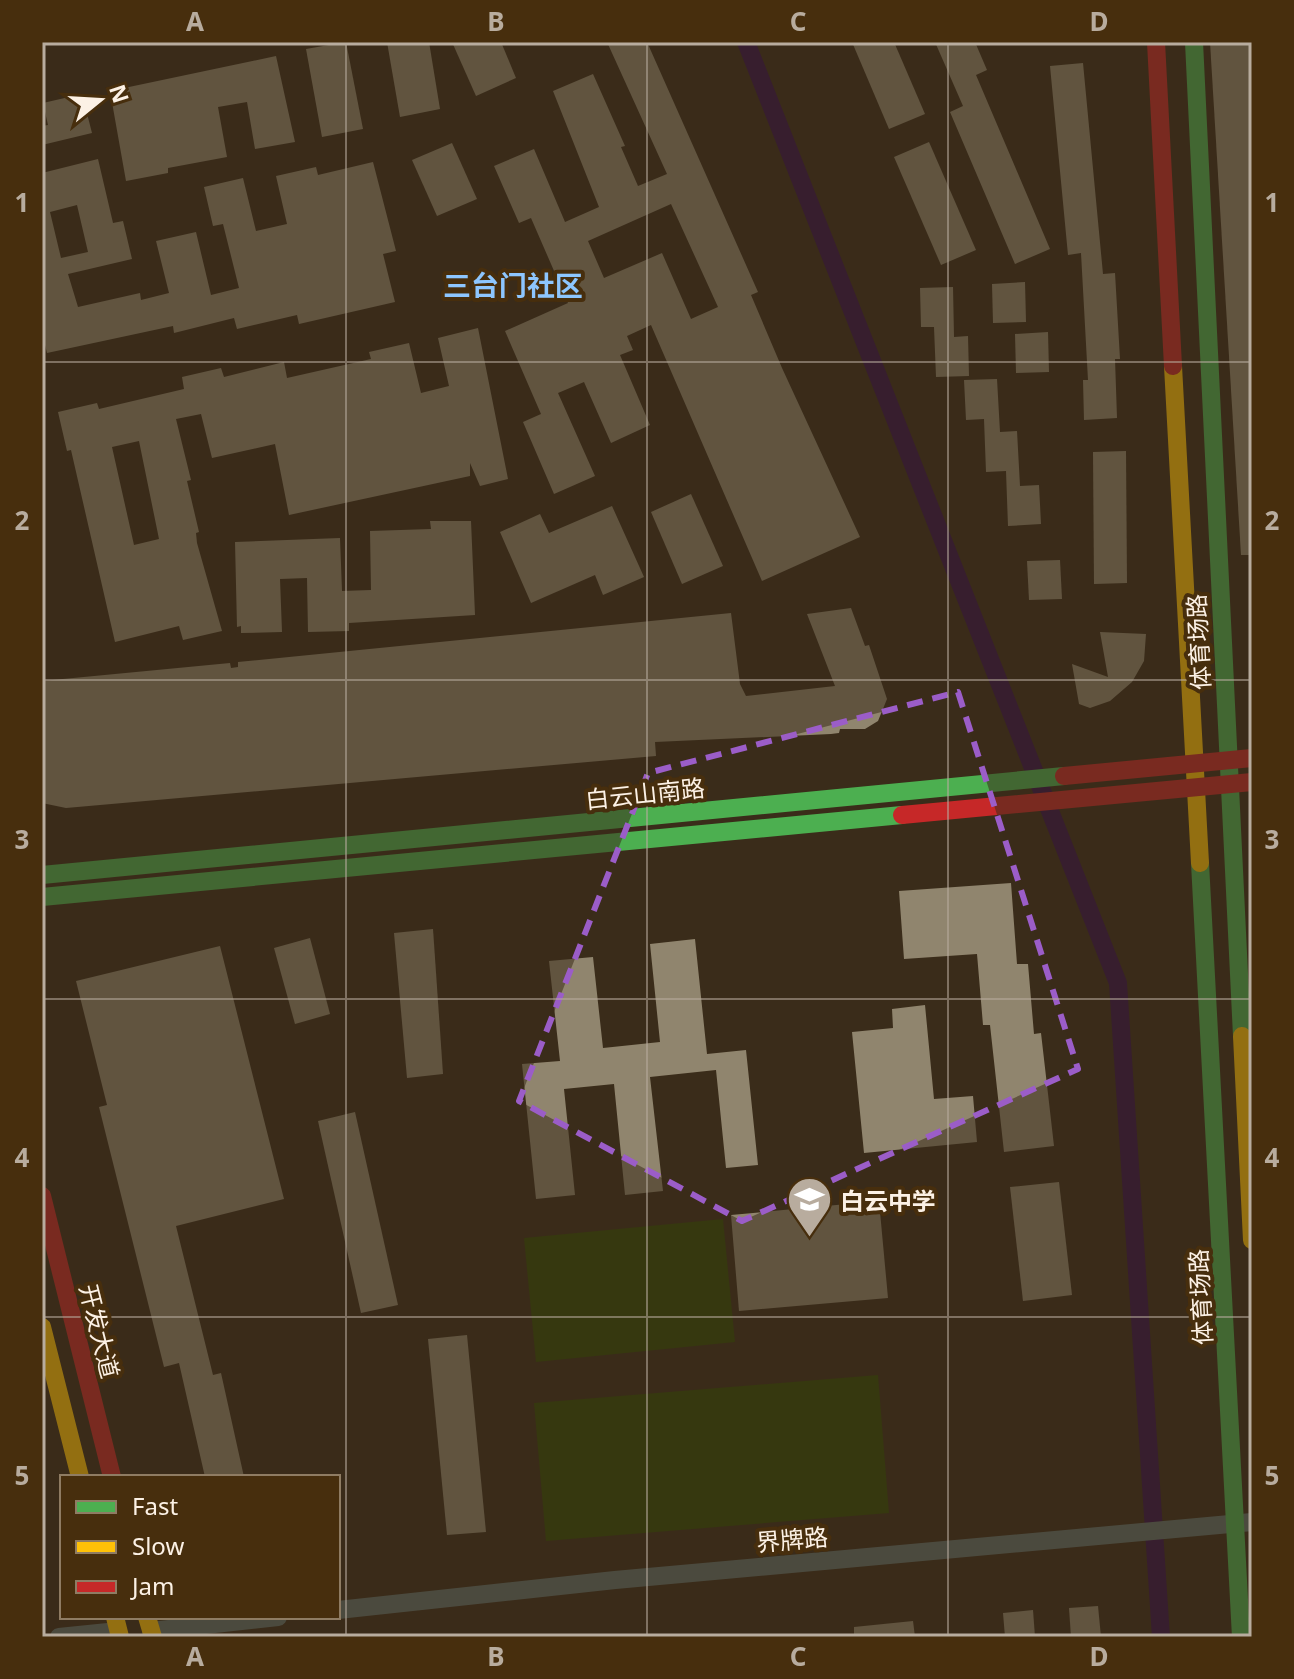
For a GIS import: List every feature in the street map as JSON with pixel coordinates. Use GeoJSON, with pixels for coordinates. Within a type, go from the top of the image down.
{"type":"FeatureCollection","features":[{"type":"Feature","properties":{"kind":"main road","name":"体育场路"},"geometry":{"type":"LineString","coordinates":[[1156,42],[1197,787],[1244,1522],[1241,1637]]}},
{"type":"Feature","properties":{"kind":"main road","name":"体育场路"},"geometry":{"type":"LineString","coordinates":[[1194,42],[1252,1240]]}},
{"type":"Feature","properties":{"kind":"main road","name":"白云山南路"},"geometry":{"type":"LineString","coordinates":[[42,875],[1252,758]]}},
{"type":"Feature","properties":{"kind":"main road","name":"白云山南路"},"geometry":{"type":"LineString","coordinates":[[42,897],[1252,782]]}},
{"type":"Feature","properties":{"kind":"main road","name":"开发大道"},"geometry":{"type":"LineString","coordinates":[[42,1196],[112,1475]]}},
{"type":"Feature","properties":{"kind":"main road"},"geometry":{"type":"LineString","coordinates":[[42,1327],[79,1475]]}},
{"type":"Feature","properties":{"kind":"street","name":"界牌路"},"geometry":{"type":"LineString","coordinates":[[340,1610],[631,1579],[1244,1522]]}},
{"type":"Feature","properties":{"kind":"street"},"geometry":{"type":"LineString","coordinates":[[150,1628],[255,1619]]}},
{"type":"Feature","properties":{"kind":"street"},"geometry":{"type":"LineString","coordinates":[[59,1637],[118,1628]]}},
{"type":"Feature","properties":{"kind":"highlighted area"},"geometry":{"type":"Polygon","coordinates":[[[958,692],[1078,1069],[742,1221],[519,1101],[648,773],[958,692]]]}},
{"type":"Feature","properties":{"kind":"green space"},"geometry":{"type":"Polygon","coordinates":[[[723,1219],[735,1342],[536,1362],[524,1238],[723,1219]]]}},
{"type":"Feature","properties":{"kind":"green space"},"geometry":{"type":"Polygon","coordinates":[[[878,1375],[889,1513],[546,1541],[534,1403],[878,1375]]]}},
{"type":"Feature","properties":{"kind":"building"},"geometry":{"type":"Polygon","coordinates":[[[346,42],[363,129],[322,137],[306,49],[346,42]]]}},
{"type":"Feature","properties":{"kind":"building"},"geometry":{"type":"Polygon","coordinates":[[[387,42],[429,42],[440,109],[400,117],[387,42]]]}},
{"type":"Feature","properties":{"kind":"building"},"geometry":{"type":"Polygon","coordinates":[[[452,42],[501,42],[516,78],[476,96],[452,42]]]}},
{"type":"Feature","properties":{"kind":"building"},"geometry":{"type":"Polygon","coordinates":[[[607,42],[647,42],[758,292],[751,295],[782,368],[860,537],[762,581],[651,325],[627,336],[633,350],[620,355],[650,425],[611,443],[584,382],[558,393],[595,476],[554,494],[523,422],[541,414],[505,331],[568,303],[531,218],[519,223],[494,166],[534,149],[565,222],[599,207],[553,91],[593,74],[625,146],[621,147],[638,186],[667,174],[607,42]],[[671,204],[588,241],[604,278],[662,253],[691,319],[718,307],[671,204]]]}},
{"type":"Feature","properties":{"kind":"building"},"geometry":{"type":"Polygon","coordinates":[[[852,42],[894,42],[925,114],[889,129],[852,42]]]}},
{"type":"Feature","properties":{"kind":"building"},"geometry":{"type":"Polygon","coordinates":[[[935,42],[975,42],[987,70],[976,75],[1050,249],[1015,264],[950,112],[963,106],[935,42]]]}},
{"type":"Feature","properties":{"kind":"building"},"geometry":{"type":"Polygon","coordinates":[[[1210,42],[1252,42],[1252,555],[1241,555],[1210,42]]]}},
{"type":"Feature","properties":{"kind":"building"},"geometry":{"type":"Polygon","coordinates":[[[276,56],[295,142],[255,149],[247,102],[218,107],[227,157],[168,168],[168,173],[126,181],[110,91],[276,56]]]}},
{"type":"Feature","properties":{"kind":"building"},"geometry":{"type":"Polygon","coordinates":[[[1083,63],[1103,274],[1115,273],[1120,359],[1115,359],[1117,418],[1084,420],[1083,380],[1088,380],[1081,253],[1068,255],[1050,66],[1083,63]]]}},
{"type":"Feature","properties":{"kind":"building"},"geometry":{"type":"Polygon","coordinates":[[[82,94],[92,133],[42,145],[42,126],[48,125],[43,103],[82,94]]]}},
{"type":"Feature","properties":{"kind":"building"},"geometry":{"type":"Polygon","coordinates":[[[929,142],[976,250],[941,265],[894,157],[929,142]]]}},
{"type":"Feature","properties":{"kind":"building"},"geometry":{"type":"Polygon","coordinates":[[[452,143],[477,199],[437,216],[412,160],[452,143]]]}},
{"type":"Feature","properties":{"kind":"building"},"geometry":{"type":"Polygon","coordinates":[[[98,159],[113,223],[123,221],[132,259],[68,274],[78,307],[140,293],[141,300],[169,293],[156,241],[196,232],[211,295],[239,288],[223,224],[213,226],[204,187],[243,178],[256,231],[287,224],[276,176],[316,167],[318,175],[373,162],[396,251],[383,254],[395,302],[299,324],[297,315],[237,329],[234,318],[174,333],[173,326],[47,353],[42,333],[42,173],[98,159]],[[77,205],[50,212],[61,258],[88,252],[77,205]]]}},
{"type":"Feature","properties":{"kind":"building"},"geometry":{"type":"Polygon","coordinates":[[[1025,282],[1026,322],[993,323],[992,284],[1025,282]]]}},
{"type":"Feature","properties":{"kind":"building"},"geometry":{"type":"Polygon","coordinates":[[[953,287],[954,337],[968,336],[969,376],[936,377],[934,327],[921,327],[920,288],[953,287]]]}},
{"type":"Feature","properties":{"kind":"building"},"geometry":{"type":"Polygon","coordinates":[[[478,328],[508,479],[480,486],[470,463],[470,476],[289,515],[275,444],[212,458],[201,414],[176,419],[191,480],[187,481],[199,532],[196,533],[197,543],[222,631],[183,640],[179,626],[115,642],[71,450],[67,451],[58,412],[97,403],[99,409],[184,389],[182,377],[221,368],[224,377],[284,362],[287,378],[371,359],[369,352],[409,343],[421,393],[449,386],[438,338],[478,328]],[[139,441],[112,447],[134,545],[159,539],[139,441]]]}},
{"type":"Feature","properties":{"kind":"building"},"geometry":{"type":"Polygon","coordinates":[[[1048,332],[1049,372],[1016,373],[1015,334],[1048,332]]]}},
{"type":"Feature","properties":{"kind":"building"},"geometry":{"type":"Polygon","coordinates":[[[997,379],[1000,432],[1017,431],[1020,486],[1039,485],[1041,524],[1008,526],[1006,471],[986,472],[984,419],[966,420],[964,380],[997,379]]]}},
{"type":"Feature","properties":{"kind":"building"},"geometry":{"type":"Polygon","coordinates":[[[1126,451],[1127,583],[1094,584],[1093,452],[1126,451]]]}},
{"type":"Feature","properties":{"kind":"building"},"geometry":{"type":"Polygon","coordinates":[[[691,494],[723,566],[682,584],[651,512],[691,494]]]}},
{"type":"Feature","properties":{"kind":"building"},"geometry":{"type":"Polygon","coordinates":[[[612,506],[644,577],[603,595],[595,575],[531,603],[500,532],[540,514],[549,533],[612,506]]]}},
{"type":"Feature","properties":{"kind":"building"},"geometry":{"type":"Polygon","coordinates":[[[430,521],[471,521],[475,615],[349,623],[349,631],[308,632],[307,578],[280,579],[282,632],[241,633],[241,626],[237,627],[235,542],[340,538],[342,591],[371,590],[370,531],[431,529],[430,521]]]}},
{"type":"Feature","properties":{"kind":"building"},"geometry":{"type":"Polygon","coordinates":[[[1060,560],[1062,599],[1029,600],[1027,561],[1060,560]]]}},
{"type":"Feature","properties":{"kind":"building"},"geometry":{"type":"Polygon","coordinates":[[[851,608],[865,646],[869,645],[887,699],[878,721],[865,729],[840,729],[839,733],[831,734],[655,742],[656,756],[66,808],[42,803],[42,681],[230,663],[231,668],[238,667],[238,662],[731,613],[740,684],[746,696],[835,686],[807,614],[851,608]]]}},
{"type":"Feature","properties":{"kind":"building"},"geometry":{"type":"Polygon","coordinates":[[[1100,632],[1146,634],[1144,661],[1132,682],[1110,701],[1090,708],[1079,704],[1072,664],[1108,677],[1100,632]]]}},
{"type":"Feature","properties":{"kind":"building"},"geometry":{"type":"Polygon","coordinates":[[[1011,883],[1017,964],[1028,964],[1034,1034],[1041,1033],[1054,1146],[1004,1152],[990,1025],[983,1025],[977,954],[904,959],[899,891],[1011,883]]]}},
{"type":"Feature","properties":{"kind":"building"},"geometry":{"type":"Polygon","coordinates":[[[433,929],[443,1074],[407,1078],[394,933],[433,929]]]}},
{"type":"Feature","properties":{"kind":"building"},"geometry":{"type":"Polygon","coordinates":[[[310,938],[330,1014],[295,1024],[274,948],[310,938]]]}},
{"type":"Feature","properties":{"kind":"building"},"geometry":{"type":"Polygon","coordinates":[[[695,939],[707,1054],[746,1050],[758,1165],[726,1168],[716,1070],[650,1077],[663,1191],[625,1195],[614,1084],[564,1089],[575,1195],[536,1199],[522,1064],[560,1061],[549,961],[593,957],[603,1048],[660,1042],[650,944],[695,939]]]}},
{"type":"Feature","properties":{"kind":"building"},"geometry":{"type":"Polygon","coordinates":[[[220,946],[284,1199],[176,1226],[213,1375],[221,1373],[244,1475],[205,1475],[179,1363],[164,1367],[99,1107],[107,1105],[76,981],[220,946]]]}},
{"type":"Feature","properties":{"kind":"building"},"geometry":{"type":"Polygon","coordinates":[[[925,1005],[934,1099],[973,1096],[977,1142],[864,1153],[852,1032],[893,1028],[892,1009],[925,1005]]]}},
{"type":"Feature","properties":{"kind":"building"},"geometry":{"type":"Polygon","coordinates":[[[355,1112],[398,1305],[361,1313],[318,1121],[355,1112]]]}},
{"type":"Feature","properties":{"kind":"building"},"geometry":{"type":"Polygon","coordinates":[[[1059,1182],[1072,1295],[1023,1301],[1010,1187],[1059,1182]]]}},
{"type":"Feature","properties":{"kind":"building"},"geometry":{"type":"Polygon","coordinates":[[[879,1201],[888,1298],[739,1311],[731,1215],[879,1201]]]}},
{"type":"Feature","properties":{"kind":"building"},"geometry":{"type":"Polygon","coordinates":[[[467,1335],[486,1532],[447,1535],[428,1339],[467,1335]]]}},
{"type":"Feature","properties":{"kind":"building"},"geometry":{"type":"Polygon","coordinates":[[[1098,1606],[1101,1637],[1071,1637],[1069,1608],[1098,1606]]]}},
{"type":"Feature","properties":{"kind":"building"},"geometry":{"type":"Polygon","coordinates":[[[1033,1610],[1035,1637],[1005,1637],[1003,1613],[1033,1610]]]}},
{"type":"Feature","properties":{"kind":"building"},"geometry":{"type":"Polygon","coordinates":[[[913,1621],[915,1637],[854,1637],[854,1627],[913,1621]]]}},
{"type":"Feature","properties":{"kind":"waterway"},"geometry":{"type":"LineString","coordinates":[[746,42],[1118,983],[1161,1637]]}},
{"type":"Feature","properties":{"kind":"traffic: fast"},"geometry":{"type":"LineString","coordinates":[[1194,42],[1242,1036]]}},
{"type":"Feature","properties":{"kind":"traffic: fast"},"geometry":{"type":"LineString","coordinates":[[42,875],[1064,776]]}},
{"type":"Feature","properties":{"kind":"traffic: fast"},"geometry":{"type":"LineString","coordinates":[[42,897],[902,815]]}},
{"type":"Feature","properties":{"kind":"traffic: fast"},"geometry":{"type":"LineString","coordinates":[[1200,863],[1241,1637]]}},
{"type":"Feature","properties":{"kind":"traffic: slow"},"geometry":{"type":"LineString","coordinates":[[1173,366],[1200,863]]}},
{"type":"Feature","properties":{"kind":"traffic: slow"},"geometry":{"type":"LineString","coordinates":[[1242,1036],[1252,1240]]}},
{"type":"Feature","properties":{"kind":"traffic: slow"},"geometry":{"type":"LineString","coordinates":[[42,1327],[79,1475]]}},
{"type":"Feature","properties":{"kind":"traffic: slow"},"geometry":{"type":"LineString","coordinates":[[116,1619],[120,1637]]}},
{"type":"Feature","properties":{"kind":"traffic: slow"},"geometry":{"type":"LineString","coordinates":[[148,1619],[153,1637]]}},
{"type":"Feature","properties":{"kind":"traffic: jam"},"geometry":{"type":"LineString","coordinates":[[1156,42],[1173,366]]}},
{"type":"Feature","properties":{"kind":"traffic: jam"},"geometry":{"type":"LineString","coordinates":[[1064,776],[1252,758]]}},
{"type":"Feature","properties":{"kind":"traffic: jam"},"geometry":{"type":"LineString","coordinates":[[902,815],[1252,782]]}},
{"type":"Feature","properties":{"kind":"traffic: jam"},"geometry":{"type":"LineString","coordinates":[[42,1196],[112,1475]]}},
{"type":"Feature","properties":{"kind":"place","name":"白云中学"},"geometry":{"type":"Point","coordinates":[809,1239]}},
{"type":"Feature","properties":{"kind":"district","name":"三台门社区"},"geometry":{"type":"Point","coordinates":[513,285]}}]}
